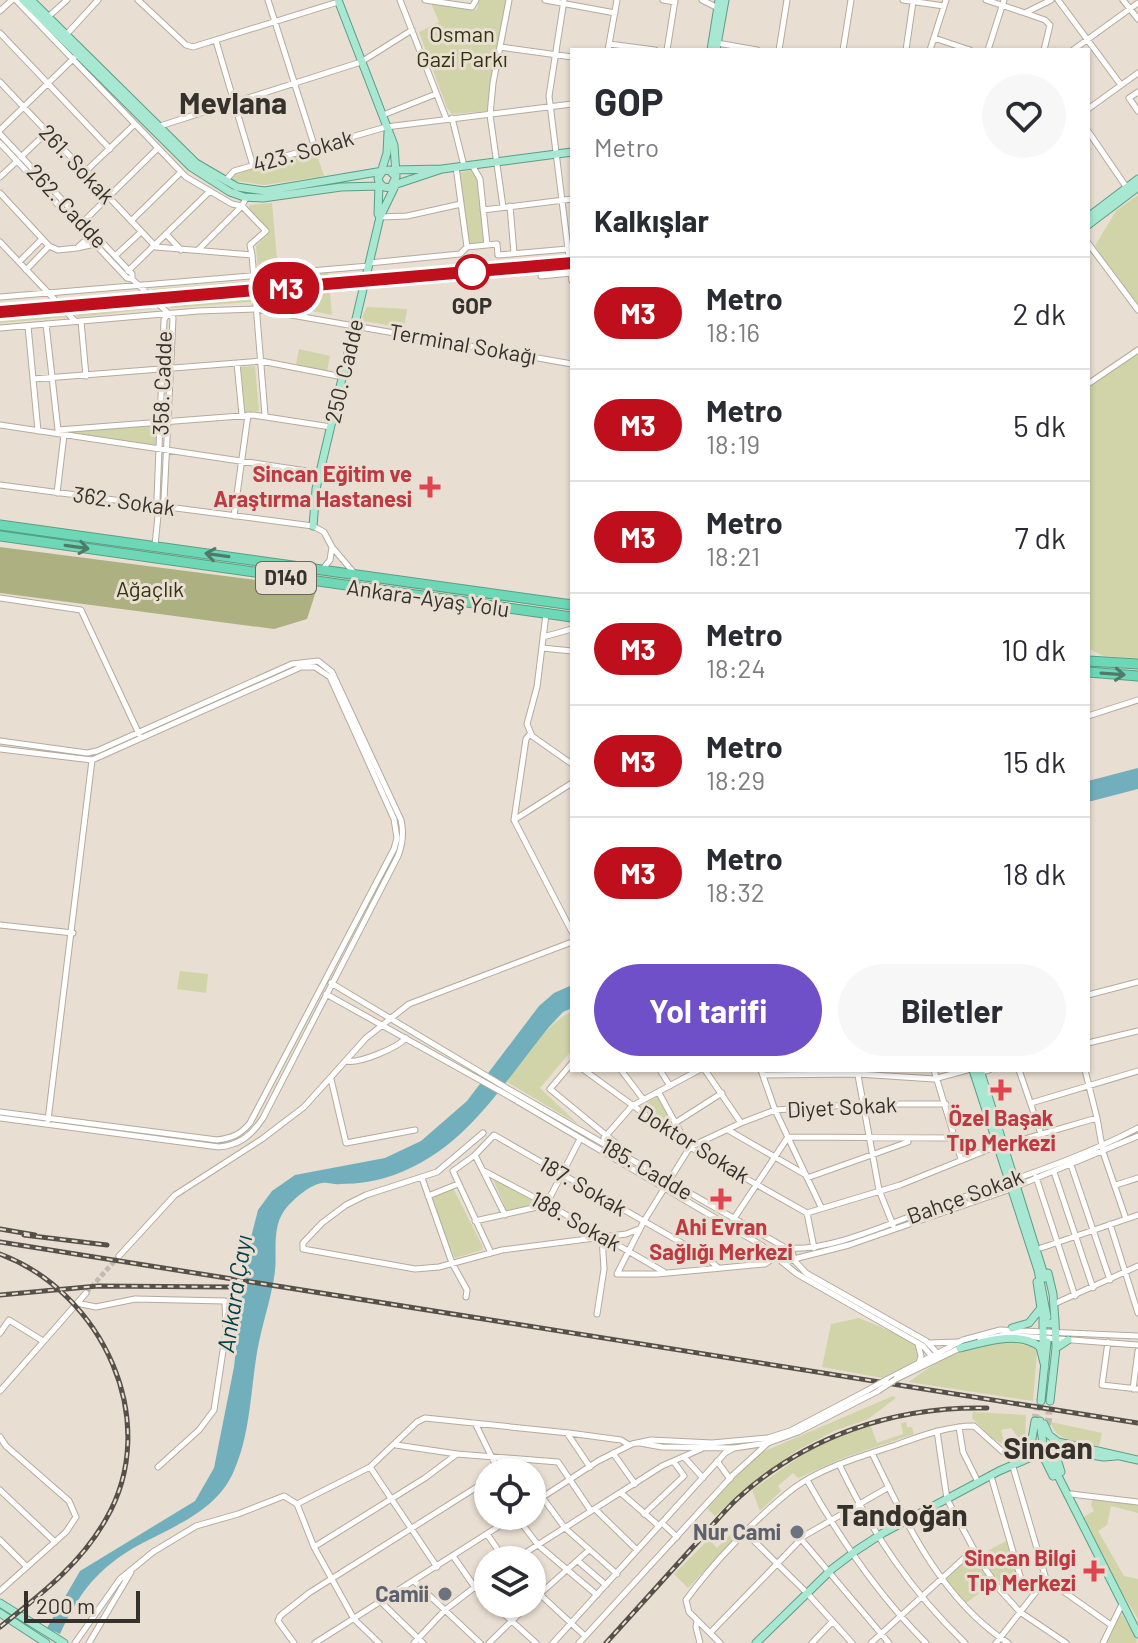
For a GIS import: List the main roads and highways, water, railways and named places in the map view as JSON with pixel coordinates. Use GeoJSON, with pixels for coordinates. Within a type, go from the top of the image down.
{"type":"FeatureCollection","features":[{"type":"Feature","properties":{"kind":"highway","name":"Ankara-Ayaş Yolu"},"geometry":{"type":"LineString","coordinates":[[0,525],[570,605]]}},
{"type":"Feature","properties":{"kind":"highway","name":"Ankara-Ayaş Yolu"},"geometry":{"type":"LineString","coordinates":[[0,536],[570,617]]}},
{"type":"Feature","properties":{"kind":"highway"},"geometry":{"type":"LineString","coordinates":[[1090,656],[1109,662]]}},
{"type":"Feature","properties":{"kind":"highway"},"geometry":{"type":"LineString","coordinates":[[1090,661],[1138,664]]}},
{"type":"Feature","properties":{"kind":"highway"},"geometry":{"type":"LineString","coordinates":[[1090,672],[1138,676]]}},
{"type":"Feature","properties":{"kind":"main road"},"geometry":{"type":"LineString","coordinates":[[23,0],[76,57],[191,167],[230,192],[245,198],[263,198],[442,169]]}},
{"type":"Feature","properties":{"kind":"main road"},"geometry":{"type":"LineString","coordinates":[[31,0],[196,163],[245,198]]}},
{"type":"Feature","properties":{"kind":"main road"},"geometry":{"type":"LineString","coordinates":[[338,1],[394,145],[388,177]]}},
{"type":"Feature","properties":{"kind":"main road"},"geometry":{"type":"LineString","coordinates":[[715,48],[721,3]]}},
{"type":"Feature","properties":{"kind":"main road"},"geometry":{"type":"LineString","coordinates":[[387,130],[388,177]]}},
{"type":"Feature","properties":{"kind":"main road"},"geometry":{"type":"LineString","coordinates":[[245,198],[265,191],[570,152]]}},
{"type":"Feature","properties":{"kind":"main road","name":"250. Cadde"},"geometry":{"type":"LineString","coordinates":[[380,217],[378,214],[388,177]]}},
{"type":"Feature","properties":{"kind":"main road","name":"250. Cadde"},"geometry":{"type":"LineString","coordinates":[[313,526],[320,473],[388,177]]}},
{"type":"Feature","properties":{"kind":"main road"},"geometry":{"type":"LineString","coordinates":[[1090,216],[1138,179]]}},
{"type":"Feature","properties":{"kind":"main road"},"geometry":{"type":"LineString","coordinates":[[1090,223],[1138,187]]}},
{"type":"Feature","properties":{"kind":"main road"},"geometry":{"type":"LineString","coordinates":[[960,1345],[1014,1340],[1037,1344],[1043,1355],[1044,1400],[1050,1339],[1045,1275],[979,1072]]}},
{"type":"Feature","properties":{"kind":"main road"},"geometry":{"type":"LineString","coordinates":[[1031,1239],[1041,1248],[1054,1304],[1049,1318]]}},
{"type":"Feature","properties":{"kind":"main road"},"geometry":{"type":"LineString","coordinates":[[1031,1239],[1041,1308],[1049,1318]]}},
{"type":"Feature","properties":{"kind":"main road"},"geometry":{"type":"LineString","coordinates":[[1012,1328],[1029,1323],[1041,1308]]}},
{"type":"Feature","properties":{"kind":"main road"},"geometry":{"type":"LineString","coordinates":[[1050,1339],[1068,1340]]}},
{"type":"Feature","properties":{"kind":"main road"},"geometry":{"type":"LineString","coordinates":[[1043,1355],[1050,1339]]}},
{"type":"Feature","properties":{"kind":"main road"},"geometry":{"type":"LineString","coordinates":[[1044,1371],[1050,1339]]}},
{"type":"Feature","properties":{"kind":"main road"},"geometry":{"type":"LineString","coordinates":[[1042,1423],[1043,1444]]}},
{"type":"Feature","properties":{"kind":"main road"},"geometry":{"type":"LineString","coordinates":[[1042,1423],[1054,1440],[1138,1460]]}},
{"type":"Feature","properties":{"kind":"main road"},"geometry":{"type":"LineString","coordinates":[[991,1476],[1013,1464],[1031,1445],[1042,1423]]}},
{"type":"Feature","properties":{"kind":"main road"},"geometry":{"type":"LineString","coordinates":[[1003,1469],[1033,1454],[1054,1448],[1104,1457],[1116,1456]]}},
{"type":"Feature","properties":{"kind":"main road"},"geometry":{"type":"LineString","coordinates":[[1054,1448],[1046,1453],[1048,1460],[1078,1524],[1085,1531],[1138,1633]]}},
{"type":"Feature","properties":{"kind":"main road"},"geometry":{"type":"LineString","coordinates":[[1064,1450],[1057,1462],[1084,1520],[1085,1531]]}},
{"type":"Feature","properties":{"kind":"main road"},"geometry":{"type":"LineString","coordinates":[[756,1643],[829,1572],[877,1536],[1013,1464],[1039,1456],[1048,1460]]}},
{"type":"Feature","properties":{"kind":"main road"},"geometry":{"type":"LineString","coordinates":[[0,1603],[45,1639]]}},
{"type":"Feature","properties":{"kind":"main road"},"geometry":{"type":"LineString","coordinates":[[1124,1608],[1138,1621]]}},
{"type":"Feature","properties":{"kind":"main road"},"geometry":{"type":"LineString","coordinates":[[0,1613],[45,1639],[64,1643]]}},
{"type":"Feature","properties":{"kind":"water"},"geometry":{"type":"Polygon","coordinates":[[[1138,768],[1138,789],[1090,801],[1090,780],[1138,768]]]}},
{"type":"Feature","properties":{"kind":"water"},"geometry":{"type":"Polygon","coordinates":[[[570,986],[570,1009],[549,1027],[481,1113],[442,1149],[420,1164],[388,1177],[361,1183],[317,1184],[287,1207],[278,1225],[274,1280],[256,1358],[244,1441],[233,1473],[223,1489],[197,1513],[133,1548],[98,1575],[77,1602],[60,1634],[47,1628],[80,1571],[195,1501],[214,1468],[234,1367],[246,1257],[258,1210],[272,1191],[295,1175],[385,1158],[421,1141],[467,1101],[539,1006],[554,993],[570,986]]]}},
{"type":"Feature","properties":{"kind":"tunnel"},"geometry":{"type":"LineString","coordinates":[[86,1293],[119,1256]]}},
{"type":"Feature","properties":{"kind":"tunnel"},"geometry":{"type":"LineString","coordinates":[[1051,1316],[1051,1342]]}},
{"type":"Feature","properties":{"kind":"tunnel"},"geometry":{"type":"LineString","coordinates":[[1035,1421],[1038,1400]]}},
{"type":"Feature","properties":{"kind":"tunnel"},"geometry":{"type":"LineString","coordinates":[[1048,1425],[1050,1401]]}},
{"type":"Feature","properties":{"kind":"railway"},"geometry":{"type":"LineString","coordinates":[[374,283],[548,268]]}},
{"type":"Feature","properties":{"kind":"railway"},"geometry":{"type":"LineString","coordinates":[[0,1229],[35,1235]]}},
{"type":"Feature","properties":{"kind":"railway"},"geometry":{"type":"LineString","coordinates":[[24,1235],[107,1245]]}},
{"type":"Feature","properties":{"kind":"railway"},"geometry":{"type":"LineString","coordinates":[[0,1242],[1138,1423]]}},
{"type":"Feature","properties":{"kind":"railway"},"geometry":{"type":"LineString","coordinates":[[0,1254],[36,1272],[68,1298],[93,1329],[113,1364],[124,1402],[128,1442],[122,1481],[96,1535],[59,1578],[0,1627]]}},
{"type":"Feature","properties":{"kind":"railway"},"geometry":{"type":"LineString","coordinates":[[0,1295],[98,1286],[229,1287]]}},
{"type":"Feature","properties":{"kind":"railway"},"geometry":{"type":"LineString","coordinates":[[606,1643],[731,1505],[792,1458],[822,1442],[885,1419],[952,1409],[987,1408]]}},
{"type":"Feature","properties":{"kind":"metro line","name":"M3"},"geometry":{"type":"LineString","coordinates":[[0,312],[570,263]]}},
{"type":"Feature","properties":{"kind":"place","name":"GOP"},"geometry":{"type":"Point","coordinates":[472,272]}},
{"type":"Feature","properties":{"kind":"place","name":"Sincan Eğitim ve Araştırma Hastanesi"},"geometry":{"type":"Point","coordinates":[430,487]}},
{"type":"Feature","properties":{"kind":"place","name":"Özel Başak Tıp Merkezi"},"geometry":{"type":"Point","coordinates":[1001,1090]}},
{"type":"Feature","properties":{"kind":"place","name":"Ahi Evran Sağlığı Merkezi"},"geometry":{"type":"Point","coordinates":[721,1199]}},
{"type":"Feature","properties":{"kind":"place","name":"Nur Cami"},"geometry":{"type":"Point","coordinates":[797,1532]}},
{"type":"Feature","properties":{"kind":"place","name":"Sincan Bilgi Tıp Merkezi"},"geometry":{"type":"Point","coordinates":[1094,1571]}},
{"type":"Feature","properties":{"kind":"place","name":"Camii"},"geometry":{"type":"Point","coordinates":[445,1594]}},
{"type":"Feature","properties":{"kind":"district","name":"Mevlana"},"geometry":{"type":"Point","coordinates":[233,104]}},
{"type":"Feature","properties":{"kind":"district","name":"Sincan"},"geometry":{"type":"Point","coordinates":[1048,1449]}},
{"type":"Feature","properties":{"kind":"district","name":"Tandoğan"},"geometry":{"type":"Point","coordinates":[902,1516]}},
{"type":"Feature","properties":{"kind":"park label","name":"Osman Gazi Parkı"},"geometry":{"type":"Point","coordinates":[462,46]}},
{"type":"Feature","properties":{"kind":"park label","name":"Ağaçlık"},"geometry":{"type":"Point","coordinates":[150,589]}},
{"type":"Feature","properties":{"kind":"water label","name":"Ankara Çayı"},"geometry":{"type":"Point","coordinates":[235,1294]}}]}
